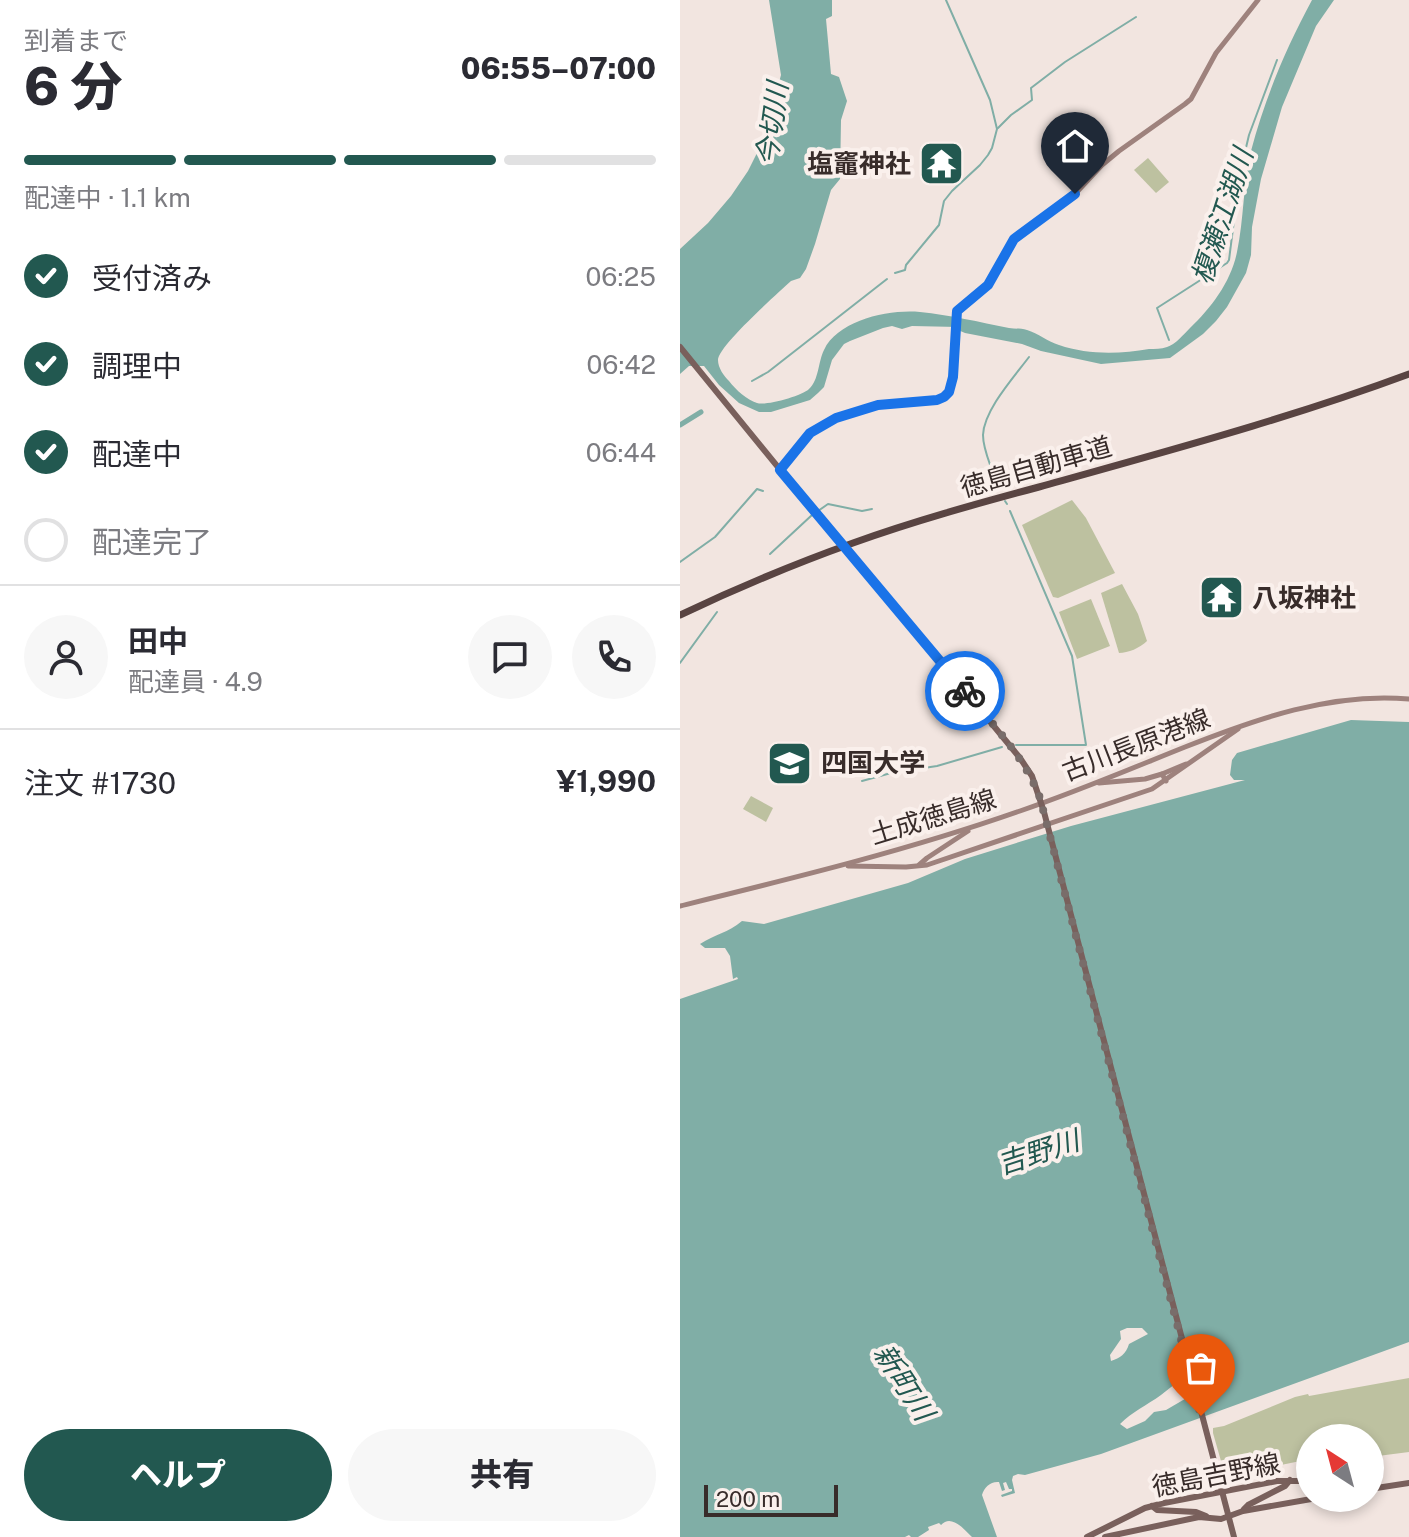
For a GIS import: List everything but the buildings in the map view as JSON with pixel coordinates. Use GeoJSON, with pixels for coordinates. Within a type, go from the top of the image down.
{"type":"FeatureCollection","features":[{"type":"Feature","properties":{"kind":"highway","name":"徳島自動車道"},"geometry":{"type":"LineString","coordinates":[[680,615],[749,583],[854,543],[1266,422],[1409,374]]}},
{"type":"Feature","properties":{"kind":"main road"},"geometry":{"type":"LineString","coordinates":[[780,470],[810,433],[836,418],[878,405],[926,402],[944,397],[951,388],[953,377],[957,311],[994,277],[1014,239],[1075,194],[1119,151],[1191,99],[1216,53],[1258,0]]}},
{"type":"Feature","properties":{"kind":"main road"},"geometry":{"type":"LineString","coordinates":[[680,347],[1032,776],[1234,1537]]}},
{"type":"Feature","properties":{"kind":"main road","name":"古川長原港線"},"geometry":{"type":"LineString","coordinates":[[1041,803],[1246,724],[1305,707],[1346,700],[1409,699]]}},
{"type":"Feature","properties":{"kind":"main road","name":"古川長原港線"},"geometry":{"type":"LineString","coordinates":[[1046,826],[1159,786],[1246,724]]}},
{"type":"Feature","properties":{"kind":"main road"},"geometry":{"type":"LineString","coordinates":[[1094,783],[1151,777],[1192,762]]}},
{"type":"Feature","properties":{"kind":"main road"},"geometry":{"type":"LineString","coordinates":[[1162,774],[1166,781]]}},
{"type":"Feature","properties":{"kind":"main road"},"geometry":{"type":"LineString","coordinates":[[1151,777],[1158,781],[1159,786]]}},
{"type":"Feature","properties":{"kind":"main road","name":"土成徳島線"},"geometry":{"type":"LineString","coordinates":[[680,906],[836,867],[972,828],[1041,803]]}},
{"type":"Feature","properties":{"kind":"main road","name":"土成徳島線"},"geometry":{"type":"LineString","coordinates":[[836,867],[936,862],[1046,826]]}},
{"type":"Feature","properties":{"kind":"main road"},"geometry":{"type":"LineString","coordinates":[[919,865],[972,828]]}},
{"type":"Feature","properties":{"kind":"main road"},"geometry":{"type":"LineString","coordinates":[[1243,1511],[1290,1480]]}},
{"type":"Feature","properties":{"kind":"main road","name":"徳島吉野線"},"geometry":{"type":"LineString","coordinates":[[1087,1537],[1152,1506],[1296,1480]]}},
{"type":"Feature","properties":{"kind":"main road"},"geometry":{"type":"LineString","coordinates":[[1384,1486],[1409,1485]]}},
{"type":"Feature","properties":{"kind":"main road","name":"徳島吉野線"},"geometry":{"type":"LineString","coordinates":[[1105,1537],[1199,1517],[1221,1519],[1243,1511],[1296,1502]]}},
{"type":"Feature","properties":{"kind":"main road"},"geometry":{"type":"LineString","coordinates":[[1152,1506],[1157,1510],[1196,1512],[1207,1517]]}},
{"type":"Feature","properties":{"kind":"green space"},"geometry":{"type":"Polygon","coordinates":[[[1148,158],[1169,182],[1156,193],[1134,170],[1148,158]]]}},
{"type":"Feature","properties":{"kind":"green space"},"geometry":{"type":"Polygon","coordinates":[[[1072,500],[1086,518],[1115,573],[1058,598],[1053,597],[1022,525],[1072,500]]]}},
{"type":"Feature","properties":{"kind":"green space"},"geometry":{"type":"Polygon","coordinates":[[[1122,584],[1138,614],[1147,641],[1134,650],[1119,653],[1101,593],[1122,584]]]}},
{"type":"Feature","properties":{"kind":"green space"},"geometry":{"type":"Polygon","coordinates":[[[1091,599],[1110,646],[1077,659],[1059,612],[1091,599]]]}},
{"type":"Feature","properties":{"kind":"green space"},"geometry":{"type":"Polygon","coordinates":[[[751,796],[773,808],[766,822],[743,809],[751,796]]]}},
{"type":"Feature","properties":{"kind":"green space"},"geometry":{"type":"Polygon","coordinates":[[[1409,1378],[1409,1452],[1384,1455],[1384,1424],[1296,1424],[1296,1462],[1225,1475],[1213,1428],[1295,1397],[1409,1378]]]}},
{"type":"Feature","properties":{"kind":"water","name":"今切川"},"geometry":{"type":"Polygon","coordinates":[[[769,0],[832,0],[832,16],[826,19],[831,74],[839,77],[847,101],[841,120],[840,179],[831,190],[806,269],[800,278],[791,281],[737,332],[718,360],[722,372],[735,388],[749,400],[762,404],[805,392],[815,381],[824,350],[841,331],[852,324],[894,312],[931,313],[1025,329],[1059,345],[1093,352],[1127,352],[1173,344],[1213,303],[1230,274],[1239,240],[1251,151],[1270,93],[1312,0],[1334,0],[1316,26],[1282,107],[1261,179],[1246,273],[1216,321],[1170,358],[1101,364],[965,333],[958,327],[912,326],[902,329],[892,326],[844,344],[832,360],[824,387],[810,400],[771,412],[759,412],[739,403],[704,366],[689,366],[680,374],[680,249],[731,196],[763,141],[781,75],[769,0]]]}},
{"type":"Feature","properties":{"kind":"water"},"geometry":{"type":"Polygon","coordinates":[[[1351,720],[1409,722],[1409,1342],[1101,1454],[1025,1475],[1018,1474],[1012,1480],[1015,1493],[1002,1497],[1012,1489],[1006,1482],[1002,1491],[999,1482],[991,1484],[982,1495],[997,1537],[972,1537],[949,1521],[928,1527],[929,1530],[918,1537],[680,1537],[680,999],[738,979],[733,979],[730,956],[725,948],[705,948],[700,944],[742,921],[764,924],[908,883],[965,859],[1071,826],[1245,780],[1234,780],[1230,775],[1232,760],[1237,753],[1351,720]],[[1142,1328],[1120,1331],[1121,1339],[1110,1355],[1111,1361],[1122,1355],[1129,1344],[1148,1334],[1142,1328]],[[1203,1353],[1195,1359],[1197,1368],[1120,1424],[1127,1429],[1145,1421],[1154,1412],[1166,1410],[1202,1389],[1214,1386],[1226,1376],[1234,1361],[1229,1363],[1203,1353]]]}},
{"type":"Feature","properties":{"kind":"waterway"},"geometry":{"type":"LineString","coordinates":[[895,273],[905,270],[939,225],[944,201],[988,155],[997,129],[990,100],[946,0]]}},
{"type":"Feature","properties":{"kind":"waterway"},"geometry":{"type":"LineString","coordinates":[[998,128],[1032,100],[1031,88],[1065,62],[1136,17]]}},
{"type":"Feature","properties":{"kind":"waterway","name":"榎瀬江湖川"},"geometry":{"type":"LineString","coordinates":[[1169,340],[1157,308],[1229,260],[1240,173],[1249,135],[1277,60]]}},
{"type":"Feature","properties":{"kind":"waterway"},"geometry":{"type":"LineString","coordinates":[[752,381],[768,372],[887,279]]}},
{"type":"Feature","properties":{"kind":"waterway"},"geometry":{"type":"LineString","coordinates":[[993,473],[983,435],[988,415],[1029,357]]}},
{"type":"Feature","properties":{"kind":"waterway"},"geometry":{"type":"LineString","coordinates":[[680,425],[701,412]]}},
{"type":"Feature","properties":{"kind":"waterway"},"geometry":{"type":"LineString","coordinates":[[996,481],[998,485]]}},
{"type":"Feature","properties":{"kind":"waterway"},"geometry":{"type":"LineString","coordinates":[[680,562],[715,537],[757,489],[763,491]]}},
{"type":"Feature","properties":{"kind":"waterway"},"geometry":{"type":"LineString","coordinates":[[818,511],[828,504],[862,511],[872,509]]}},
{"type":"Feature","properties":{"kind":"waterway"},"geometry":{"type":"LineString","coordinates":[[1010,511],[1072,656],[1086,745],[1016,745]]}},
{"type":"Feature","properties":{"kind":"waterway"},"geometry":{"type":"LineString","coordinates":[[770,554],[812,515]]}},
{"type":"Feature","properties":{"kind":"waterway"},"geometry":{"type":"LineString","coordinates":[[680,663],[717,612]]}},
{"type":"Feature","properties":{"kind":"waterway"},"geometry":{"type":"LineString","coordinates":[[862,781],[937,766],[1002,747]]}},
{"type":"Feature","properties":{"kind":"way so far"},"geometry":{"type":"LineString","coordinates":[[965,691],[1020,758],[1032,776],[1040,798],[1201,1416]]}},
{"type":"Feature","properties":{"kind":"place","name":"塩竈神社"},"geometry":{"type":"Point","coordinates":[942,164]}},
{"type":"Feature","properties":{"kind":"place","name":"八坂神社"},"geometry":{"type":"Point","coordinates":[1221,598]}},
{"type":"Feature","properties":{"kind":"place","name":"四国大学"},"geometry":{"type":"Point","coordinates":[790,763]}},
{"type":"Feature","properties":{"kind":"route"},"geometry":{"type":"LineString","coordinates":[[965,691],[780,470],[810,433],[836,418],[878,405],[937,400],[946,395],[953,377],[957,311],[988,285],[1014,239],[1075,194]]}},
{"type":"Feature","properties":{"kind":"water label","name":"吉野川"},"geometry":{"type":"Point","coordinates":[1038,1152]}},
{"type":"Feature","properties":{"kind":"water label","name":"新町川"},"geometry":{"type":"Point","coordinates":[904,1382]}}]}
